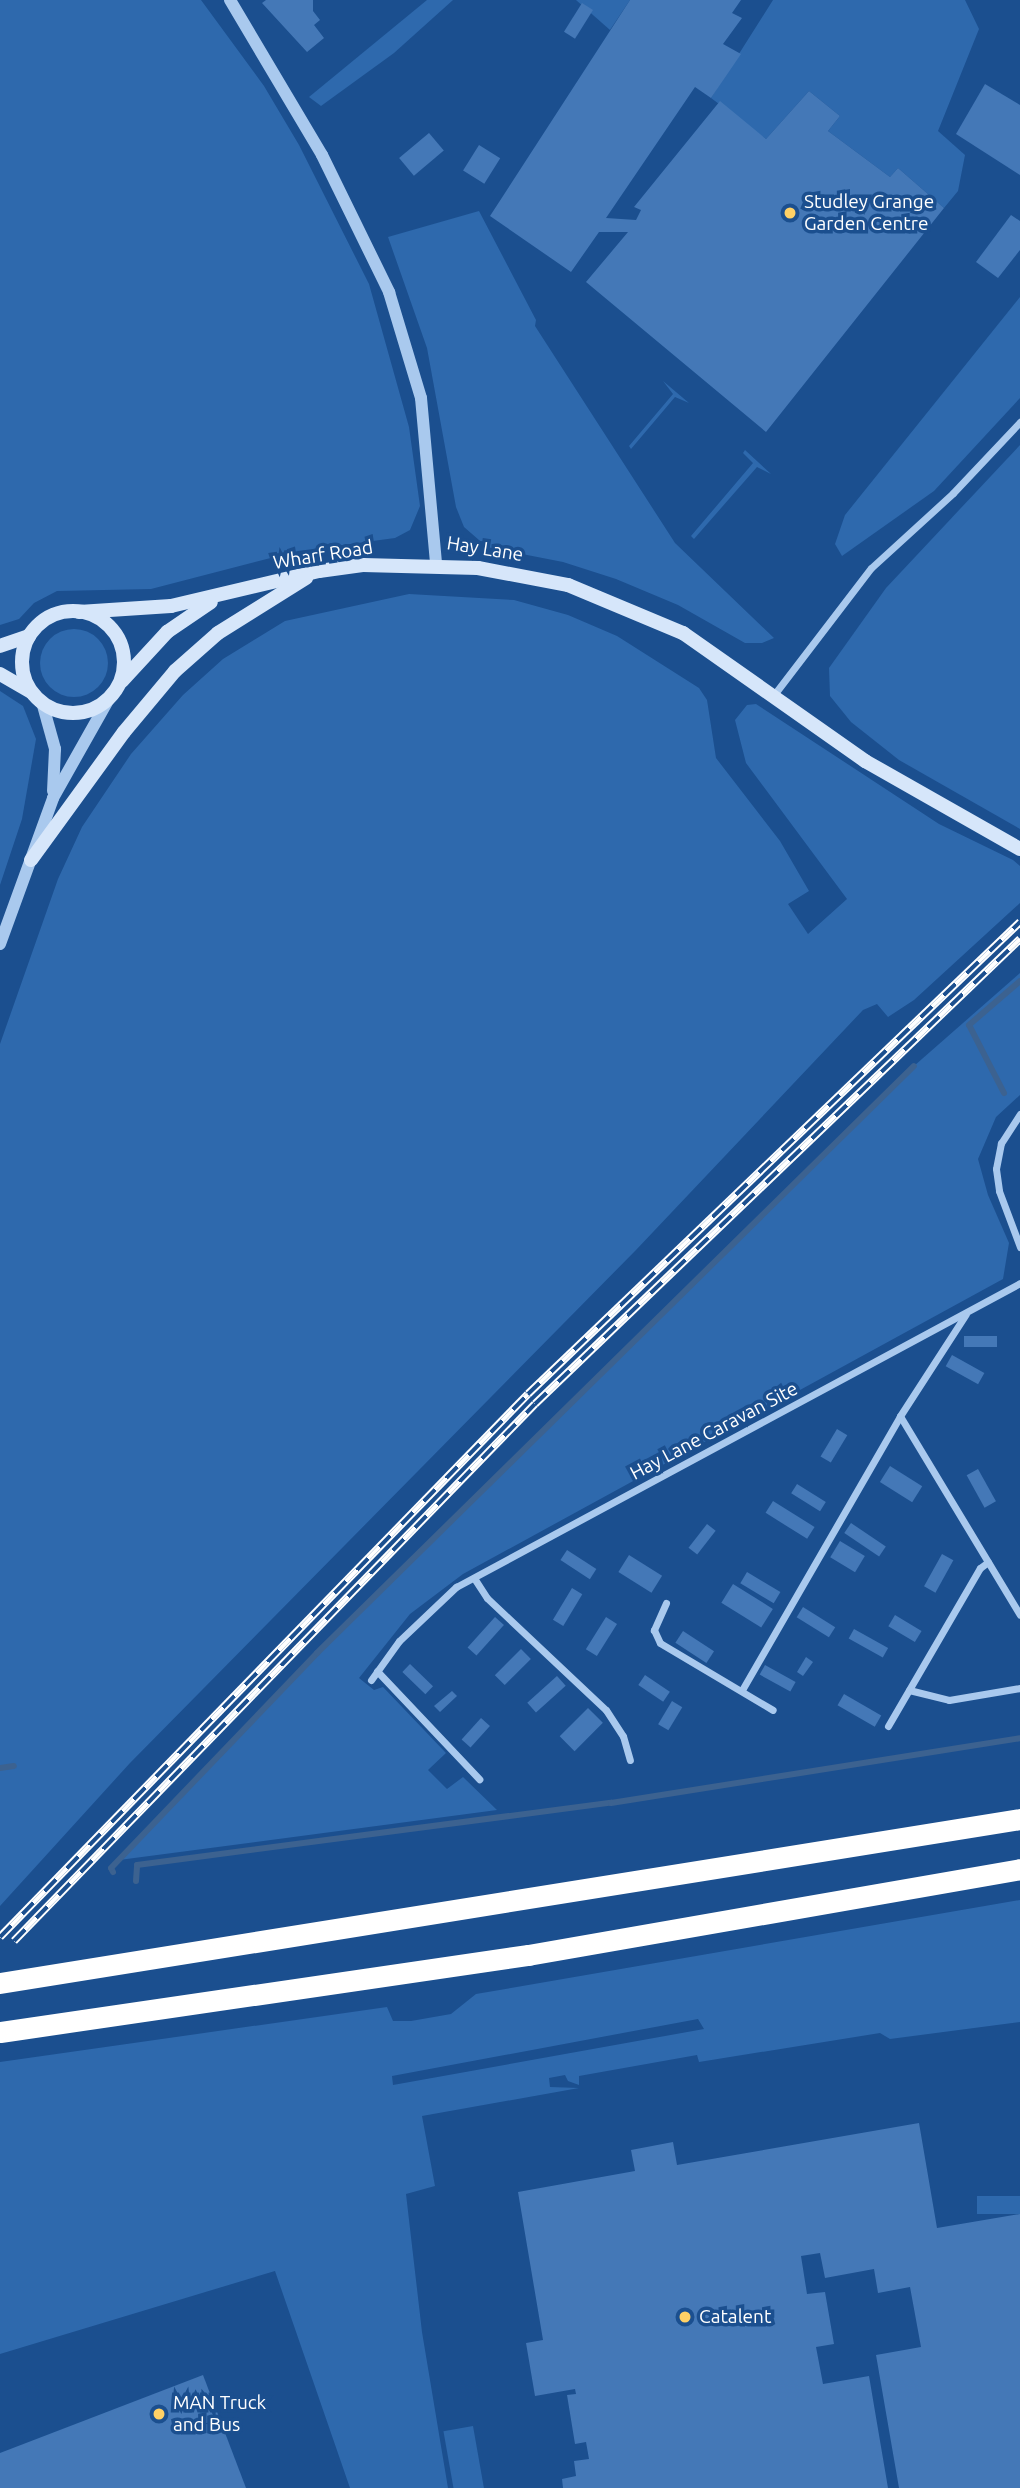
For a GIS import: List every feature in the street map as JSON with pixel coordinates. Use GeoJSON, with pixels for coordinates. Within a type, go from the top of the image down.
{"type":"FeatureCollection","features":[{"type":"Feature","properties":{"kind":"highway"},"geometry":{"type":"LineString","coordinates":[[0,1983],[58,1976],[1020,1819]]}},
{"type":"Feature","properties":{"kind":"highway"},"geometry":{"type":"LineString","coordinates":[[1,2032],[528,1955],[1020,1869]]}},
{"type":"Feature","properties":{"kind":"main road","name":"Wharf Road"},"geometry":{"type":"LineString","coordinates":[[0,646],[29,636],[48,618],[79,612],[143,609],[218,598],[319,570],[436,564]]}},
{"type":"Feature","properties":{"kind":"main road","name":"Hay Lane"},"geometry":{"type":"LineString","coordinates":[[436,564],[535,577],[620,603],[704,645],[865,761],[1020,849]]}},
{"type":"Feature","properties":{"kind":"main road"},"geometry":{"type":"LineString","coordinates":[[31,860],[124,732],[186,660],[228,626],[319,570]]}},
{"type":"Feature","properties":{"kind":"main road","name":"Wharf Road"},"geometry":{"type":"LineString","coordinates":[[0,674],[60,711],[80,712],[114,691],[167,632],[218,598]]}},
{"type":"Feature","properties":{"kind":"main road"},"geometry":{"type":"LineString","coordinates":[[79,612],[103,621],[119,641],[124,660],[114,691]]}},
{"type":"Feature","properties":{"kind":"main road"},"geometry":{"type":"LineString","coordinates":[[29,636],[22,661],[37,697]]}},
{"type":"Feature","properties":{"kind":"street","name":"Hay Lane"},"geometry":{"type":"LineString","coordinates":[[230,0],[322,155],[389,292],[422,408],[436,564]]}},
{"type":"Feature","properties":{"kind":"street"},"geometry":{"type":"LineString","coordinates":[[773,696],[871,568],[953,493],[1020,422]]}},
{"type":"Feature","properties":{"kind":"street"},"geometry":{"type":"LineString","coordinates":[[0,944],[52,798],[114,691]]}},
{"type":"Feature","properties":{"kind":"street"},"geometry":{"type":"LineString","coordinates":[[37,697],[56,756],[52,798]]}},
{"type":"Feature","properties":{"kind":"street"},"geometry":{"type":"LineString","coordinates":[[1020,1114],[1000,1143],[996,1169],[1002,1199],[1020,1247]]}},
{"type":"Feature","properties":{"kind":"street","name":"Hay Lane Caravan Site"},"geometry":{"type":"LineString","coordinates":[[371,1681],[415,1625],[456,1587],[1020,1283]]}},
{"type":"Feature","properties":{"kind":"street","name":"Hay Lane Caravan Site"},"geometry":{"type":"LineString","coordinates":[[742,1690],[950,1332],[969,1311]]}},
{"type":"Feature","properties":{"kind":"street"},"geometry":{"type":"LineString","coordinates":[[900,1416],[1020,1615]]}},
{"type":"Feature","properties":{"kind":"street"},"geometry":{"type":"LineString","coordinates":[[888,1726],[980,1568],[988,1562]]}},
{"type":"Feature","properties":{"kind":"street"},"geometry":{"type":"LineString","coordinates":[[474,1578],[487,1598],[606,1710],[624,1736],[631,1760]]}},
{"type":"Feature","properties":{"kind":"street"},"geometry":{"type":"LineString","coordinates":[[666,1603],[654,1630],[660,1643],[773,1710]]}},
{"type":"Feature","properties":{"kind":"street"},"geometry":{"type":"LineString","coordinates":[[377,1671],[479,1779]]}},
{"type":"Feature","properties":{"kind":"street"},"geometry":{"type":"LineString","coordinates":[[909,1690],[949,1700],[1020,1688]]}},
{"type":"Feature","properties":{"kind":"shaded area"},"geometry":{"type":"Polygon","coordinates":[[[0,0],[201,0],[264,86],[299,145],[369,284],[409,427],[420,506],[410,530],[395,538],[298,551],[151,589],[57,591],[34,603],[19,619],[0,625],[0,0]]]}},
{"type":"Feature","properties":{"kind":"shaded area"},"geometry":{"type":"Polygon","coordinates":[[[427,0],[453,0],[394,53],[321,106],[309,97],[427,0]]]}},
{"type":"Feature","properties":{"kind":"shaded area"},"geometry":{"type":"Polygon","coordinates":[[[576,0],[630,0],[610,30],[576,0]]]}},
{"type":"Feature","properties":{"kind":"shaded area"},"geometry":{"type":"Polygon","coordinates":[[[773,0],[965,0],[979,29],[938,131],[965,155],[958,191],[944,208],[898,168],[890,177],[828,131],[840,116],[809,91],[766,139],[711,98],[773,0]]]}},
{"type":"Feature","properties":{"kind":"shaded area"},"geometry":{"type":"Polygon","coordinates":[[[479,211],[536,320],[535,326],[675,543],[774,638],[762,643],[745,643],[678,605],[616,579],[563,562],[487,547],[464,527],[456,507],[427,348],[388,237],[479,211]]]}},
{"type":"Feature","properties":{"kind":"shaded area"},"geometry":{"type":"Polygon","coordinates":[[[1020,297],[1020,398],[934,491],[842,556],[835,544],[845,515],[1020,297]]]}},
{"type":"Feature","properties":{"kind":"shaded area"},"geometry":{"type":"Polygon","coordinates":[[[663,381],[689,403],[675,397],[631,449],[629,446],[673,394],[663,381]]]}},
{"type":"Feature","properties":{"kind":"shaded area"},"geometry":{"type":"Polygon","coordinates":[[[1020,445],[1020,829],[899,760],[851,722],[830,696],[829,668],[886,588],[1020,445]]]}},
{"type":"Feature","properties":{"kind":"shaded area"},"geometry":{"type":"Polygon","coordinates":[[[745,450],[771,474],[757,467],[694,539],[691,536],[753,463],[743,453],[745,450]]]}},
{"type":"Feature","properties":{"kind":"shaded area"},"geometry":{"type":"Polygon","coordinates":[[[409,594],[514,600],[568,615],[617,636],[699,688],[707,700],[716,758],[780,841],[809,891],[788,904],[808,934],[847,899],[746,763],[735,720],[747,705],[756,704],[939,824],[1013,860],[1020,866],[1020,903],[914,1000],[888,1017],[877,1004],[863,1010],[636,1250],[130,1763],[0,1906],[0,1044],[58,879],[82,827],[131,754],[183,695],[223,659],[285,621],[409,594]]]}},
{"type":"Feature","properties":{"kind":"shaded area"},"geometry":{"type":"Polygon","coordinates":[[[81,629],[102,644],[108,656],[106,676],[98,687],[81,697],[67,697],[50,687],[42,676],[40,656],[50,639],[61,631],[81,629]]]}},
{"type":"Feature","properties":{"kind":"shaded area"},"geometry":{"type":"Polygon","coordinates":[[[0,691],[23,706],[36,739],[22,819],[0,885],[0,691]]]}},
{"type":"Feature","properties":{"kind":"shaded area"},"geometry":{"type":"Polygon","coordinates":[[[1020,973],[1020,1095],[996,1117],[978,1159],[988,1195],[1009,1243],[1003,1279],[463,1574],[410,1614],[359,1678],[374,1690],[383,1687],[446,1753],[428,1770],[447,1789],[463,1777],[497,1810],[119,1860],[317,1653],[607,1365],[914,1066],[1020,973]]]}},
{"type":"Feature","properties":{"kind":"shaded area"},"geometry":{"type":"Polygon","coordinates":[[[1020,1900],[1020,2022],[890,2039],[880,2033],[699,2062],[697,2055],[579,2076],[579,2085],[568,2081],[565,2075],[549,2078],[550,2087],[579,2088],[422,2116],[435,2186],[406,2194],[422,2332],[448,2488],[350,2488],[275,2271],[0,2354],[0,2062],[387,2007],[393,2021],[411,2021],[451,2014],[476,1994],[1020,1900]],[[698,2019],[392,2076],[393,2085],[704,2029],[698,2019]]]}},
{"type":"Feature","properties":{"kind":"shaded area"},"geometry":{"type":"Polygon","coordinates":[[[977,2196],[1020,2196],[1020,2214],[977,2214],[977,2196]]]}},
{"type":"Feature","properties":{"kind":"shaded area"},"geometry":{"type":"Polygon","coordinates":[[[473,2426],[484,2488],[453,2488],[443,2431],[473,2426]]]}},
{"type":"Feature","properties":{"kind":"building"},"geometry":{"type":"Polygon","coordinates":[[[266,0],[313,0],[313,11],[320,20],[314,25],[324,38],[307,52],[262,3],[266,0]]]}},
{"type":"Feature","properties":{"kind":"building","name":"Studley Grange Garden Centre"},"geometry":{"type":"Polygon","coordinates":[[[630,0],[741,0],[732,13],[742,18],[723,44],[741,54],[711,98],[695,87],[606,218],[636,220],[641,210],[634,207],[720,101],[766,139],[809,91],[840,116],[828,131],[890,177],[898,168],[944,208],[766,432],[586,282],[628,232],[599,232],[571,272],[490,216],[630,0]]]}},
{"type":"Feature","properties":{"kind":"building"},"geometry":{"type":"Polygon","coordinates":[[[582,3],[593,10],[575,39],[564,32],[582,3]]]}},
{"type":"Feature","properties":{"kind":"building"},"geometry":{"type":"Polygon","coordinates":[[[985,84],[1020,105],[1020,175],[956,134],[985,84]]]}},
{"type":"Feature","properties":{"kind":"building"},"geometry":{"type":"Polygon","coordinates":[[[429,133],[444,151],[414,176],[399,158],[429,133]]]}},
{"type":"Feature","properties":{"kind":"building"},"geometry":{"type":"Polygon","coordinates":[[[479,145],[500,158],[484,184],[463,170],[479,145]]]}},
{"type":"Feature","properties":{"kind":"building"},"geometry":{"type":"Polygon","coordinates":[[[1011,215],[1020,221],[1020,250],[998,278],[976,262],[1011,215]]]}},
{"type":"Feature","properties":{"kind":"building"},"geometry":{"type":"Polygon","coordinates":[[[964,1336],[997,1336],[997,1347],[964,1347],[964,1336]]]}},
{"type":"Feature","properties":{"kind":"building"},"geometry":{"type":"Polygon","coordinates":[[[952,1355],[984,1373],[978,1384],[946,1366],[952,1355]]]}},
{"type":"Feature","properties":{"kind":"building"},"geometry":{"type":"Polygon","coordinates":[[[837,1429],[847,1435],[831,1463],[821,1456],[837,1429]]]}},
{"type":"Feature","properties":{"kind":"building"},"geometry":{"type":"Polygon","coordinates":[[[890,1466],[922,1486],[912,1502],[880,1482],[890,1466]]]}},
{"type":"Feature","properties":{"kind":"building"},"geometry":{"type":"Polygon","coordinates":[[[978,1469],[996,1501],[985,1508],[967,1475],[978,1469]]]}},
{"type":"Feature","properties":{"kind":"building"},"geometry":{"type":"Polygon","coordinates":[[[797,1484],[826,1502],[820,1511],[791,1493],[797,1484]]]}},
{"type":"Feature","properties":{"kind":"building"},"geometry":{"type":"Polygon","coordinates":[[[773,1501],[815,1527],[807,1539],[766,1513],[773,1501]]]}},
{"type":"Feature","properties":{"kind":"building"},"geometry":{"type":"Polygon","coordinates":[[[851,1523],[886,1546],[879,1556],[844,1533],[851,1523]]]}},
{"type":"Feature","properties":{"kind":"building"},"geometry":{"type":"Polygon","coordinates":[[[707,1524],[716,1531],[697,1554],[689,1548],[707,1524]]]}},
{"type":"Feature","properties":{"kind":"building"},"geometry":{"type":"Polygon","coordinates":[[[840,1541],[865,1556],[855,1572],[830,1557],[840,1541]]]}},
{"type":"Feature","properties":{"kind":"building"},"geometry":{"type":"Polygon","coordinates":[[[567,1550],[596,1569],[590,1579],[560,1560],[567,1550]]]}},
{"type":"Feature","properties":{"kind":"building"},"geometry":{"type":"Polygon","coordinates":[[[942,1554],[953,1560],[935,1593],[924,1586],[942,1554]]]}},
{"type":"Feature","properties":{"kind":"building"},"geometry":{"type":"Polygon","coordinates":[[[629,1555],[662,1576],[651,1593],[618,1572],[629,1555]]]}},
{"type":"Feature","properties":{"kind":"building"},"geometry":{"type":"Polygon","coordinates":[[[747,1572],[780,1592],[774,1603],[740,1583],[747,1572]]]}},
{"type":"Feature","properties":{"kind":"building"},"geometry":{"type":"Polygon","coordinates":[[[733,1584],[773,1609],[761,1628],[721,1603],[733,1584]]]}},
{"type":"Feature","properties":{"kind":"building"},"geometry":{"type":"Polygon","coordinates":[[[572,1588],[582,1594],[563,1626],[553,1620],[572,1588]]]}},
{"type":"Feature","properties":{"kind":"building"},"geometry":{"type":"Polygon","coordinates":[[[803,1607],[835,1627],[829,1637],[797,1617],[803,1607]]]}},
{"type":"Feature","properties":{"kind":"building"},"geometry":{"type":"Polygon","coordinates":[[[895,1615],[922,1631],[915,1642],[888,1626],[895,1615]]]}},
{"type":"Feature","properties":{"kind":"building"},"geometry":{"type":"Polygon","coordinates":[[[495,1617],[504,1625],[476,1655],[468,1647],[495,1617]]]}},
{"type":"Feature","properties":{"kind":"building"},"geometry":{"type":"Polygon","coordinates":[[[606,1617],[617,1624],[597,1656],[586,1649],[606,1617]]]}},
{"type":"Feature","properties":{"kind":"building"},"geometry":{"type":"Polygon","coordinates":[[[854,1629],[888,1648],[883,1658],[849,1639],[854,1629]]]}},
{"type":"Feature","properties":{"kind":"building"},"geometry":{"type":"Polygon","coordinates":[[[683,1631],[714,1651],[706,1663],[675,1643],[683,1631]]]}},
{"type":"Feature","properties":{"kind":"building"},"geometry":{"type":"Polygon","coordinates":[[[521,1649],[531,1659],[505,1685],[495,1675],[521,1649]]]}},
{"type":"Feature","properties":{"kind":"building"},"geometry":{"type":"Polygon","coordinates":[[[806,1657],[813,1662],[803,1676],[797,1672],[806,1657]]]}},
{"type":"Feature","properties":{"kind":"building"},"geometry":{"type":"Polygon","coordinates":[[[410,1664],[433,1686],[425,1694],[402,1672],[410,1664]]]}},
{"type":"Feature","properties":{"kind":"building"},"geometry":{"type":"Polygon","coordinates":[[[765,1665],[796,1682],[790,1692],[760,1675],[765,1665]]]}},
{"type":"Feature","properties":{"kind":"building"},"geometry":{"type":"Polygon","coordinates":[[[645,1675],[670,1692],[663,1702],[638,1685],[645,1675]]]}},
{"type":"Feature","properties":{"kind":"building"},"geometry":{"type":"Polygon","coordinates":[[[557,1676],[566,1686],[536,1712],[527,1703],[557,1676]]]}},
{"type":"Feature","properties":{"kind":"building"},"geometry":{"type":"Polygon","coordinates":[[[452,1691],[457,1696],[440,1712],[434,1706],[452,1691]]]}},
{"type":"Feature","properties":{"kind":"building"},"geometry":{"type":"Polygon","coordinates":[[[844,1694],[881,1716],[875,1727],[838,1705],[844,1694]]]}},
{"type":"Feature","properties":{"kind":"building"},"geometry":{"type":"Polygon","coordinates":[[[672,1701],[682,1707],[668,1730],[658,1724],[672,1701]]]}},
{"type":"Feature","properties":{"kind":"building"},"geometry":{"type":"Polygon","coordinates":[[[588,1708],[603,1723],[575,1751],[560,1736],[588,1708]]]}},
{"type":"Feature","properties":{"kind":"building"},"geometry":{"type":"Polygon","coordinates":[[[481,1718],[490,1726],[471,1748],[462,1740],[481,1718]]]}},
{"type":"Feature","properties":{"kind":"building","name":"Catalent"},"geometry":{"type":"Polygon","coordinates":[[[919,2123],[937,2228],[1020,2214],[1020,2488],[899,2488],[876,2355],[921,2347],[910,2287],[878,2293],[874,2269],[825,2278],[820,2253],[801,2256],[807,2294],[825,2292],[834,2344],[816,2347],[823,2384],[869,2376],[888,2488],[563,2488],[562,2479],[576,2476],[574,2461],[589,2459],[586,2442],[575,2444],[567,2395],[576,2394],[575,2389],[535,2396],[526,2343],[543,2340],[518,2192],[635,2171],[631,2150],[673,2142],[677,2165],[919,2123]]]}},
{"type":"Feature","properties":{"kind":"building","name":"MAN Truck and Bus"},"geometry":{"type":"Polygon","coordinates":[[[203,2375],[246,2488],[0,2488],[0,2453],[203,2375]]]}},
{"type":"Feature","properties":{"kind":"waterway"},"geometry":{"type":"LineString","coordinates":[[1004,1093],[969,1025],[1020,981]]}},
{"type":"Feature","properties":{"kind":"waterway"},"geometry":{"type":"LineString","coordinates":[[113,1872],[111,1868],[317,1653],[914,1066]]}},
{"type":"Feature","properties":{"kind":"waterway"},"geometry":{"type":"LineString","coordinates":[[136,1881],[137,1865],[611,1803],[1020,1738]]}},
{"type":"Feature","properties":{"kind":"waterway"},"geometry":{"type":"LineString","coordinates":[[0,1768],[14,1766]]}},
{"type":"Feature","properties":{"kind":"railway"},"geometry":{"type":"LineString","coordinates":[[0,1937],[528,1394],[1020,922]]}},
{"type":"Feature","properties":{"kind":"railway"},"geometry":{"type":"LineString","coordinates":[[14,1941],[535,1404],[1020,939]]}},
{"type":"Feature","properties":{"kind":"place","name":"Studley Grange Garden Centre"},"geometry":{"type":"Point","coordinates":[790,213]}},
{"type":"Feature","properties":{"kind":"place","name":"Catalent"},"geometry":{"type":"Point","coordinates":[685,2317]}},
{"type":"Feature","properties":{"kind":"place","name":"MAN Truck and Bus"},"geometry":{"type":"Point","coordinates":[159,2414]}}]}
